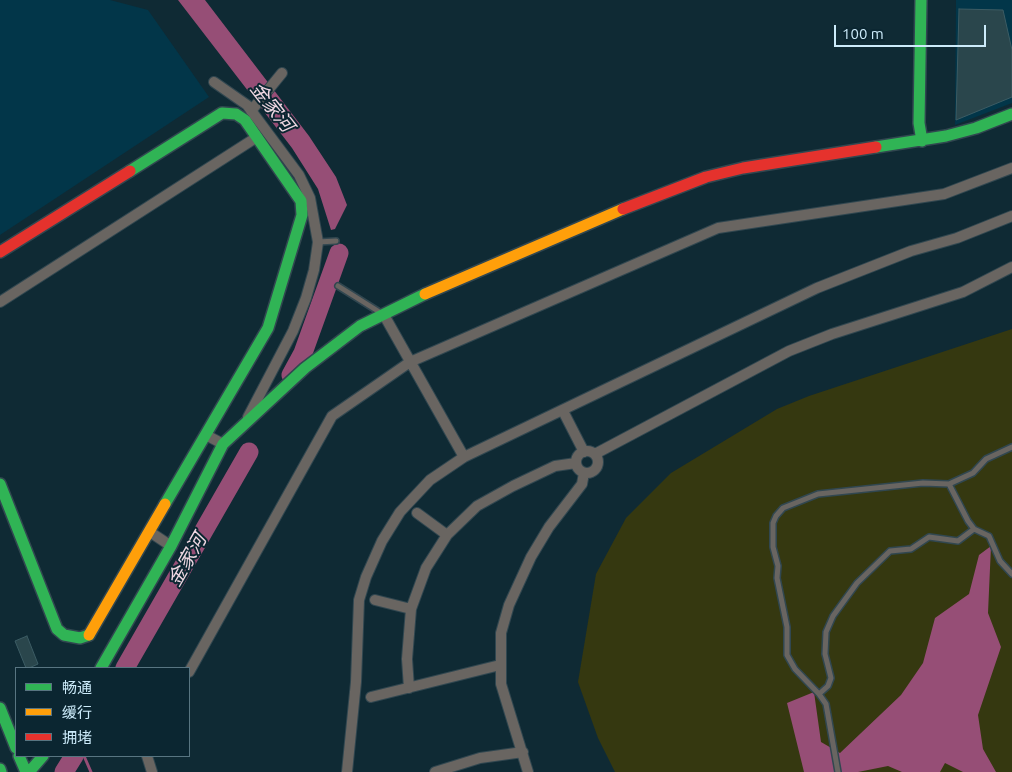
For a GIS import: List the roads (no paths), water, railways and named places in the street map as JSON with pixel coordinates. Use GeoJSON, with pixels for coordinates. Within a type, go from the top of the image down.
{"type":"FeatureCollection","features":[{"type":"Feature","properties":{"kind":"street"},"geometry":{"type":"LineString","coordinates":[[922,0],[920,123],[922,141]]}},
{"type":"Feature","properties":{"kind":"street"},"geometry":{"type":"LineString","coordinates":[[254,107],[282,73]]}},
{"type":"Feature","properties":{"kind":"street"},"geometry":{"type":"LineString","coordinates":[[214,82],[254,107],[307,188],[318,242],[314,270],[306,298],[292,331],[246,422]]}},
{"type":"Feature","properties":{"kind":"street"},"geometry":{"type":"LineString","coordinates":[[0,252],[222,112],[236,114],[245,120],[301,202],[302,215],[268,328],[88,636],[80,638],[64,635],[57,629],[0,484]]}},
{"type":"Feature","properties":{"kind":"street"},"geometry":{"type":"LineString","coordinates":[[102,667],[172,546],[223,444],[339,340],[360,326],[413,299],[635,204],[706,177],[743,168],[922,141],[976,128],[1012,114]]}},
{"type":"Feature","properties":{"kind":"street"},"geometry":{"type":"LineString","coordinates":[[0,302],[257,137]]}},
{"type":"Feature","properties":{"kind":"street"},"geometry":{"type":"LineString","coordinates":[[190,670],[332,416],[410,362],[718,228],[944,194],[1012,168]]}},
{"type":"Feature","properties":{"kind":"street"},"geometry":{"type":"LineString","coordinates":[[348,772],[356,682],[359,600],[366,577],[382,541],[400,512],[430,480],[464,457],[817,288],[911,251],[957,238],[1012,216]]}},
{"type":"Feature","properties":{"kind":"street"},"geometry":{"type":"LineString","coordinates":[[594,454],[598,462],[596,470],[591,473],[584,473],[579,470],[576,463],[578,455],[584,452],[594,454],[789,352],[832,334],[963,292],[1012,267]]}},
{"type":"Feature","properties":{"kind":"street"},"geometry":{"type":"LineString","coordinates":[[384,315],[464,457]]}},
{"type":"Feature","properties":{"kind":"street"},"geometry":{"type":"LineString","coordinates":[[563,411],[584,452]]}},
{"type":"Feature","properties":{"kind":"street"},"geometry":{"type":"LineString","coordinates":[[206,435],[223,444]]}},
{"type":"Feature","properties":{"kind":"street"},"geometry":{"type":"LineString","coordinates":[[409,688],[407,659],[411,609],[426,568],[447,535],[477,506],[555,466],[576,463]]}},
{"type":"Feature","properties":{"kind":"street"},"geometry":{"type":"LineString","coordinates":[[528,772],[502,684],[500,665],[502,633],[510,605],[530,557],[549,527],[582,484],[584,473]]}},
{"type":"Feature","properties":{"kind":"street"},"geometry":{"type":"LineString","coordinates":[[417,513],[447,535]]}},
{"type":"Feature","properties":{"kind":"street"},"geometry":{"type":"LineString","coordinates":[[150,532],[172,546]]}},
{"type":"Feature","properties":{"kind":"street"},"geometry":{"type":"LineString","coordinates":[[375,600],[411,609]]}},
{"type":"Feature","properties":{"kind":"street"},"geometry":{"type":"LineString","coordinates":[[371,697],[500,665]]}},
{"type":"Feature","properties":{"kind":"street"},"geometry":{"type":"LineString","coordinates":[[0,708],[15,746]]}},
{"type":"Feature","properties":{"kind":"street"},"geometry":{"type":"LineString","coordinates":[[435,772],[480,758],[523,752]]}},
{"type":"Feature","properties":{"kind":"street"},"geometry":{"type":"LineString","coordinates":[[20,757],[27,772],[42,757]]}},
{"type":"Feature","properties":{"kind":"street"},"geometry":{"type":"LineString","coordinates":[[147,757],[152,772]]}},
{"type":"Feature","properties":{"kind":"lane"},"geometry":{"type":"LineString","coordinates":[[318,242],[336,241]]}},
{"type":"Feature","properties":{"kind":"lane"},"geometry":{"type":"LineString","coordinates":[[338,286],[375,307],[384,315]]}},
{"type":"Feature","properties":{"kind":"lane"},"geometry":{"type":"LineString","coordinates":[[838,772],[826,704],[796,669],[787,655],[787,627],[777,578],[778,566],[773,547],[773,522],[776,516],[783,508],[818,494],[923,483],[949,484],[973,472],[986,459],[1012,447]]}},
{"type":"Feature","properties":{"kind":"lane"},"geometry":{"type":"LineString","coordinates":[[949,484],[974,529],[989,536],[998,556],[1012,574]]}},
{"type":"Feature","properties":{"kind":"lane"},"geometry":{"type":"LineString","coordinates":[[819,694],[828,686],[831,678],[825,654],[826,632],[833,616],[857,583],[890,551],[911,549],[929,537],[958,541],[974,529]]}},
{"type":"Feature","properties":{"kind":"water"},"geometry":{"type":"Polygon","coordinates":[[[178,0],[205,0],[309,136],[336,177],[347,205],[335,229],[331,230],[318,189],[292,148],[178,0]]]}},
{"type":"Feature","properties":{"kind":"water"},"geometry":{"type":"Polygon","coordinates":[[[991,546],[988,613],[1001,647],[978,715],[983,749],[996,772],[963,772],[945,763],[940,772],[902,772],[888,766],[858,772],[804,772],[787,703],[814,692],[821,742],[840,753],[901,695],[923,663],[935,618],[969,594],[979,555],[991,546]]]}},
{"type":"Feature","properties":{"kind":"waterway","name":"金家河"},"geometry":{"type":"LineString","coordinates":[[291,375],[303,353],[339,253]]}},
{"type":"Feature","properties":{"kind":"waterway","name":"金家河"},"geometry":{"type":"LineString","coordinates":[[126,667],[249,452]]}},
{"type":"Feature","properties":{"kind":"waterway","name":"金家河"},"geometry":{"type":"LineString","coordinates":[[64,772],[73,757]]}},
{"type":"Feature","properties":{"kind":"waterway"},"geometry":{"type":"LineString","coordinates":[[84,757],[91,772]]}}]}
